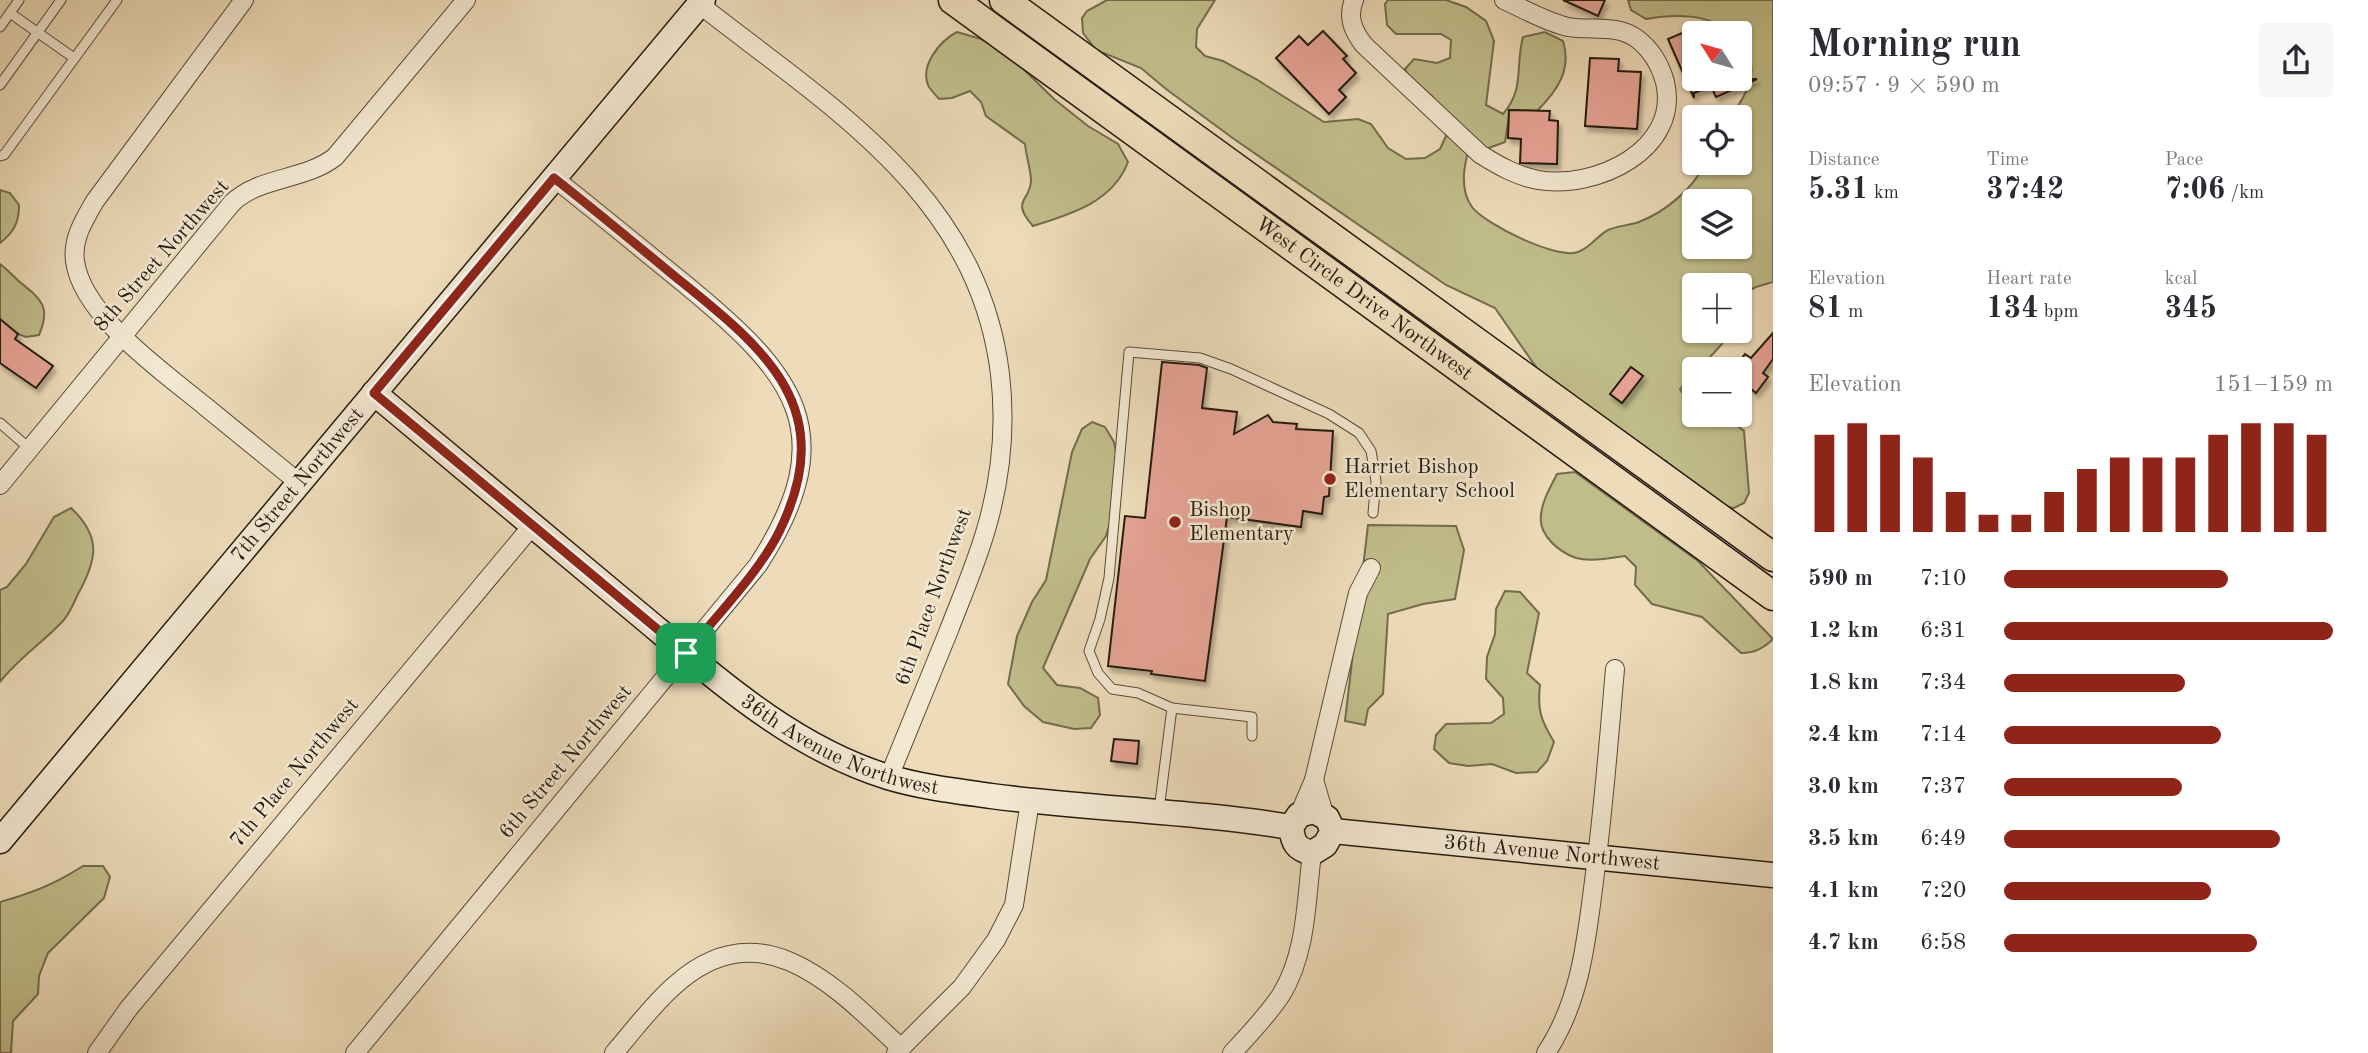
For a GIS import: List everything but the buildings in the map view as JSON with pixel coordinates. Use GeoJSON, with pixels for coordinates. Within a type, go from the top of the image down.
{"type":"FeatureCollection","features":[{"type":"Feature","properties":{"kind":"main road","name":"West Circle Drive Northwest"},"geometry":{"type":"LineString","coordinates":[[953,0],[1773,596]]}},
{"type":"Feature","properties":{"kind":"main road","name":"West Circle Drive Northwest"},"geometry":{"type":"LineString","coordinates":[[1004,0],[1773,557]]}},
{"type":"Feature","properties":{"kind":"street"},"geometry":{"type":"LineString","coordinates":[[244,0],[95,201],[80,227],[74,247],[79,279],[88,296],[122,337],[298,482]]}},
{"type":"Feature","properties":{"kind":"street","name":"8th Street Northwest"},"geometry":{"type":"LineString","coordinates":[[0,485],[242,193],[309,173],[335,157],[466,0]]}},
{"type":"Feature","properties":{"kind":"street"},"geometry":{"type":"LineString","coordinates":[[1354,0],[1351,23],[1364,45],[1480,154],[1499,166],[1540,180],[1579,180],[1620,166],[1638,153],[1659,130],[1665,116],[1667,100],[1661,70],[1654,55],[1645,45],[1623,31],[1569,27],[1504,0]]}},
{"type":"Feature","properties":{"kind":"street","name":"7th Street Northwest"},"geometry":{"type":"LineString","coordinates":[[0,841],[701,2]]}},
{"type":"Feature","properties":{"kind":"street","name":"6th Place Northwest"},"geometry":{"type":"LineString","coordinates":[[701,2],[841,115],[914,185],[937,213],[975,277],[994,340],[1002,391],[1002,439],[999,477],[988,525],[973,569],[889,777]]}},
{"type":"Feature","properties":{"kind":"street","name":"6th Street Northwest"},"geometry":{"type":"LineString","coordinates":[[355,1053],[758,565],[780,531],[801,465],[802,437],[795,408],[783,381],[748,338],[554,178]]}},
{"type":"Feature","properties":{"kind":"street","name":"36th Avenue Northwest"},"geometry":{"type":"LineString","coordinates":[[374,393],[768,718],[794,735],[855,766],[922,786],[1030,801],[1295,821],[1314,811],[1329,824],[1597,857],[1773,875]]}},
{"type":"Feature","properties":{"kind":"street","name":"7th Place Northwest"},"geometry":{"type":"LineString","coordinates":[[97,1053],[129,1008],[532,526]]}},
{"type":"Feature","properties":{"kind":"street"},"geometry":{"type":"LineString","coordinates":[[1314,780],[1329,824],[1325,845],[1312,853],[1300,850],[1293,841],[1295,821],[1314,780],[1358,593],[1371,568]]}},
{"type":"Feature","properties":{"kind":"street"},"geometry":{"type":"LineString","coordinates":[[1546,1053],[1568,1010],[1580,977],[1597,857],[1615,669]]}},
{"type":"Feature","properties":{"kind":"street"},"geometry":{"type":"LineString","coordinates":[[614,1053],[656,1003],[677,983],[702,965],[729,954],[752,952],[774,955],[822,978],[843,994],[898,1051],[962,987],[1006,922],[1014,905],[1030,801]]}},
{"type":"Feature","properties":{"kind":"street"},"geometry":{"type":"LineString","coordinates":[[1231,1053],[1281,995],[1296,962],[1303,935],[1312,853]]}},
{"type":"Feature","properties":{"kind":"lane"},"geometry":{"type":"LineString","coordinates":[[0,27],[19,0]]}},
{"type":"Feature","properties":{"kind":"lane"},"geometry":{"type":"LineString","coordinates":[[0,85],[61,0]]}},
{"type":"Feature","properties":{"kind":"lane"},"geometry":{"type":"LineString","coordinates":[[0,156],[4,155],[117,0]]}},
{"type":"Feature","properties":{"kind":"lane"},"geometry":{"type":"LineString","coordinates":[[10,13],[74,58]]}},
{"type":"Feature","properties":{"kind":"lane"},"geometry":{"type":"LineString","coordinates":[[1252,736],[1252,716],[1172,708],[1138,693],[1112,690],[1098,673],[1089,651],[1100,620],[1109,578],[1129,352],[1200,358],[1231,369],[1329,414],[1359,433],[1371,451],[1375,471],[1373,513]]}},
{"type":"Feature","properties":{"kind":"lane"},"geometry":{"type":"LineString","coordinates":[[0,423],[30,449]]}},
{"type":"Feature","properties":{"kind":"lane"},"geometry":{"type":"LineString","coordinates":[[1158,812],[1172,708]]}},
{"type":"Feature","properties":{"kind":"shaded area"},"geometry":{"type":"Polygon","coordinates":[[[1107,0],[1215,0],[1197,29],[1196,47],[1205,56],[1223,61],[1256,79],[1324,122],[1358,119],[1371,124],[1388,148],[1406,159],[1425,158],[1440,149],[1446,136],[1441,108],[1432,96],[1409,78],[1405,69],[1414,59],[1437,63],[1450,58],[1451,40],[1441,34],[1396,34],[1387,25],[1385,4],[1388,0],[1446,0],[1466,7],[1486,21],[1494,41],[1486,105],[1503,114],[1510,105],[1517,86],[1523,37],[1545,32],[1563,41],[1566,61],[1561,79],[1551,96],[1537,111],[1510,110],[1505,142],[1467,156],[1464,182],[1472,207],[1491,222],[1522,239],[1554,251],[1568,253],[1582,250],[1608,230],[1639,222],[1659,212],[1682,194],[1682,259],[1752,259],[1752,189],[1687,189],[1698,175],[1752,175],[1752,105],[1738,105],[1745,91],[1752,91],[1752,21],[1709,21],[1668,16],[1646,19],[1631,10],[1628,0],[1773,0],[1773,282],[1752,289],[1752,273],[1682,273],[1682,343],[1722,343],[1710,357],[1682,357],[1682,427],[1739,427],[1744,431],[1749,493],[1744,503],[1734,508],[1723,506],[1666,461],[1646,455],[1545,380],[1495,308],[1446,285],[1234,139],[1141,68],[1096,50],[1083,33],[1082,18],[1087,11],[1107,0]]]}},
{"type":"Feature","properties":{"kind":"shaded area"},"geometry":{"type":"Polygon","coordinates":[[[957,32],[981,39],[1005,51],[1054,99],[1088,126],[1118,144],[1128,162],[1112,187],[1101,197],[1076,211],[1033,226],[1022,205],[1031,179],[1025,144],[986,116],[981,102],[970,91],[952,98],[939,99],[928,85],[927,70],[933,54],[944,41],[957,32]]]}},
{"type":"Feature","properties":{"kind":"shaded area"},"geometry":{"type":"Polygon","coordinates":[[[0,190],[10,193],[19,205],[15,227],[0,243],[0,190]]]}},
{"type":"Feature","properties":{"kind":"shaded area"},"geometry":{"type":"Polygon","coordinates":[[[0,264],[34,294],[42,305],[44,317],[39,335],[26,337],[0,327],[0,264]]]}},
{"type":"Feature","properties":{"kind":"shaded area"},"geometry":{"type":"Polygon","coordinates":[[[1092,422],[1105,427],[1114,442],[1121,477],[1118,498],[1106,536],[1090,559],[1043,668],[1057,685],[1080,688],[1098,698],[1100,715],[1091,728],[1074,729],[1043,722],[1024,706],[1008,684],[1017,636],[1032,602],[1046,580],[1072,452],[1082,429],[1092,422]]]}},
{"type":"Feature","properties":{"kind":"shaded area"},"geometry":{"type":"Polygon","coordinates":[[[1575,472],[1698,561],[1773,639],[1759,649],[1741,653],[1702,617],[1652,604],[1635,585],[1636,567],[1625,556],[1576,558],[1551,542],[1541,522],[1547,494],[1557,474],[1575,472]]]}},
{"type":"Feature","properties":{"kind":"shaded area"},"geometry":{"type":"Polygon","coordinates":[[[71,508],[88,529],[92,539],[89,570],[65,619],[0,682],[0,590],[7,587],[26,564],[54,517],[71,508]]]}},
{"type":"Feature","properties":{"kind":"shaded area"},"geometry":{"type":"Polygon","coordinates":[[[1368,525],[1456,526],[1464,550],[1455,599],[1423,604],[1388,614],[1383,694],[1368,709],[1365,725],[1345,721],[1368,525]]]}},
{"type":"Feature","properties":{"kind":"shaded area"},"geometry":{"type":"Polygon","coordinates":[[[1505,591],[1520,592],[1539,613],[1527,673],[1540,685],[1541,715],[1554,742],[1547,761],[1537,772],[1516,773],[1492,764],[1468,766],[1449,763],[1434,749],[1436,735],[1446,724],[1491,723],[1504,714],[1503,698],[1486,679],[1487,657],[1495,634],[1496,609],[1505,591]]]}},
{"type":"Feature","properties":{"kind":"shaded area"},"geometry":{"type":"Polygon","coordinates":[[[83,866],[103,866],[110,877],[104,898],[48,953],[39,976],[38,994],[13,1021],[11,1053],[0,1053],[0,902],[43,887],[83,866]]]}},
{"type":"Feature","properties":{"kind":"place","name":"Harriet Bishop Elementary School"},"geometry":{"type":"Point","coordinates":[1330,479]}},
{"type":"Feature","properties":{"kind":"place","name":"Bishop Elementary"},"geometry":{"type":"Point","coordinates":[1175,522]}},
{"type":"Feature","properties":{"kind":"route"},"geometry":{"type":"LineString","coordinates":[[554,178],[748,338],[783,381],[795,408],[802,437],[801,465],[780,531],[758,565],[686,653],[374,393],[554,178]]}}]}
